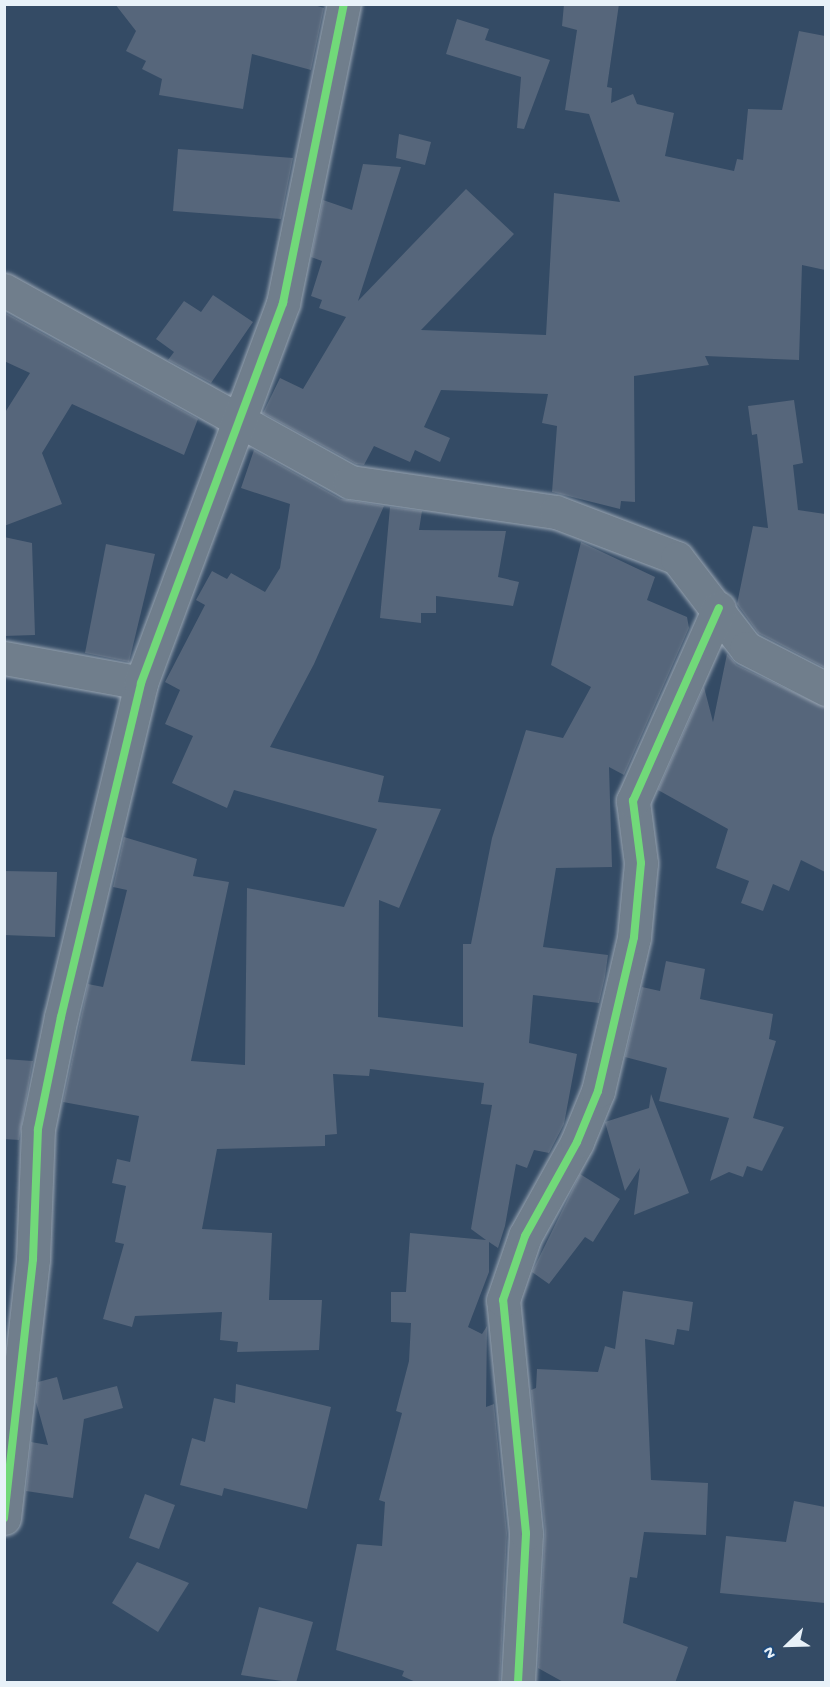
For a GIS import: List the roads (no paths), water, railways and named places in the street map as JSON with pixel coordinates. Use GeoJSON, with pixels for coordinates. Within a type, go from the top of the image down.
{"type":"FeatureCollection","features":[{"type":"Feature","properties":{"kind":"street"},"geometry":{"type":"LineString","coordinates":[[4,1518],[33,1259],[38,1129],[141,683],[237,419],[283,303],[344,4]]}},
{"type":"Feature","properties":{"kind":"street"},"geometry":{"type":"LineString","coordinates":[[4,290],[350,482],[556,512],[677,558],[719,608],[746,648],[825,689]]}},
{"type":"Feature","properties":{"kind":"street"},"geometry":{"type":"LineString","coordinates":[[518,1683],[526,1533],[503,1300],[525,1236],[577,1142],[598,1091],[634,937],[640,863],[633,801],[719,608]]}},
{"type":"Feature","properties":{"kind":"street"},"geometry":{"type":"LineString","coordinates":[[4,658],[141,683]]}}]}
